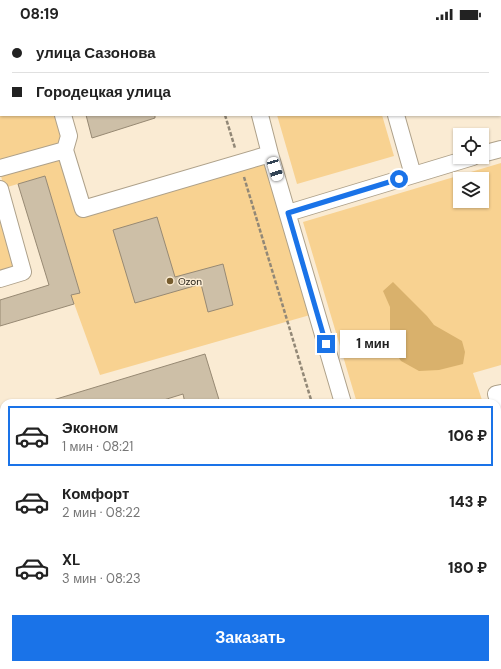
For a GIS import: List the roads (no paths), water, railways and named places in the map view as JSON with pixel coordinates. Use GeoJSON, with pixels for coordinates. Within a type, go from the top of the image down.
{"type":"FeatureCollection","features":[{"type":"Feature","properties":{"kind":"street"},"geometry":{"type":"LineString","coordinates":[[63,116],[69,136],[64,150],[83,208],[270,154]]}},
{"type":"Feature","properties":{"kind":"street"},"geometry":{"type":"LineString","coordinates":[[260,116],[270,154],[343,399]]}},
{"type":"Feature","properties":{"kind":"street"},"geometry":{"type":"LineString","coordinates":[[396,116],[413,175]]}},
{"type":"Feature","properties":{"kind":"street"},"geometry":{"type":"LineString","coordinates":[[489,152],[501,149]]}},
{"type":"Feature","properties":{"kind":"street"},"geometry":{"type":"LineString","coordinates":[[0,168],[64,150]]}},
{"type":"Feature","properties":{"kind":"street"},"geometry":{"type":"LineString","coordinates":[[288,213],[453,163]]}},
{"type":"Feature","properties":{"kind":"street"},"geometry":{"type":"LineString","coordinates":[[0,189],[23,272],[0,279]]}},
{"type":"Feature","properties":{"kind":"street"},"geometry":{"type":"LineString","coordinates":[[498,399],[496,394],[501,393]]}},
{"type":"Feature","properties":{"kind":"place","name":"Ozon"},"geometry":{"type":"Point","coordinates":[170,281]}}]}
